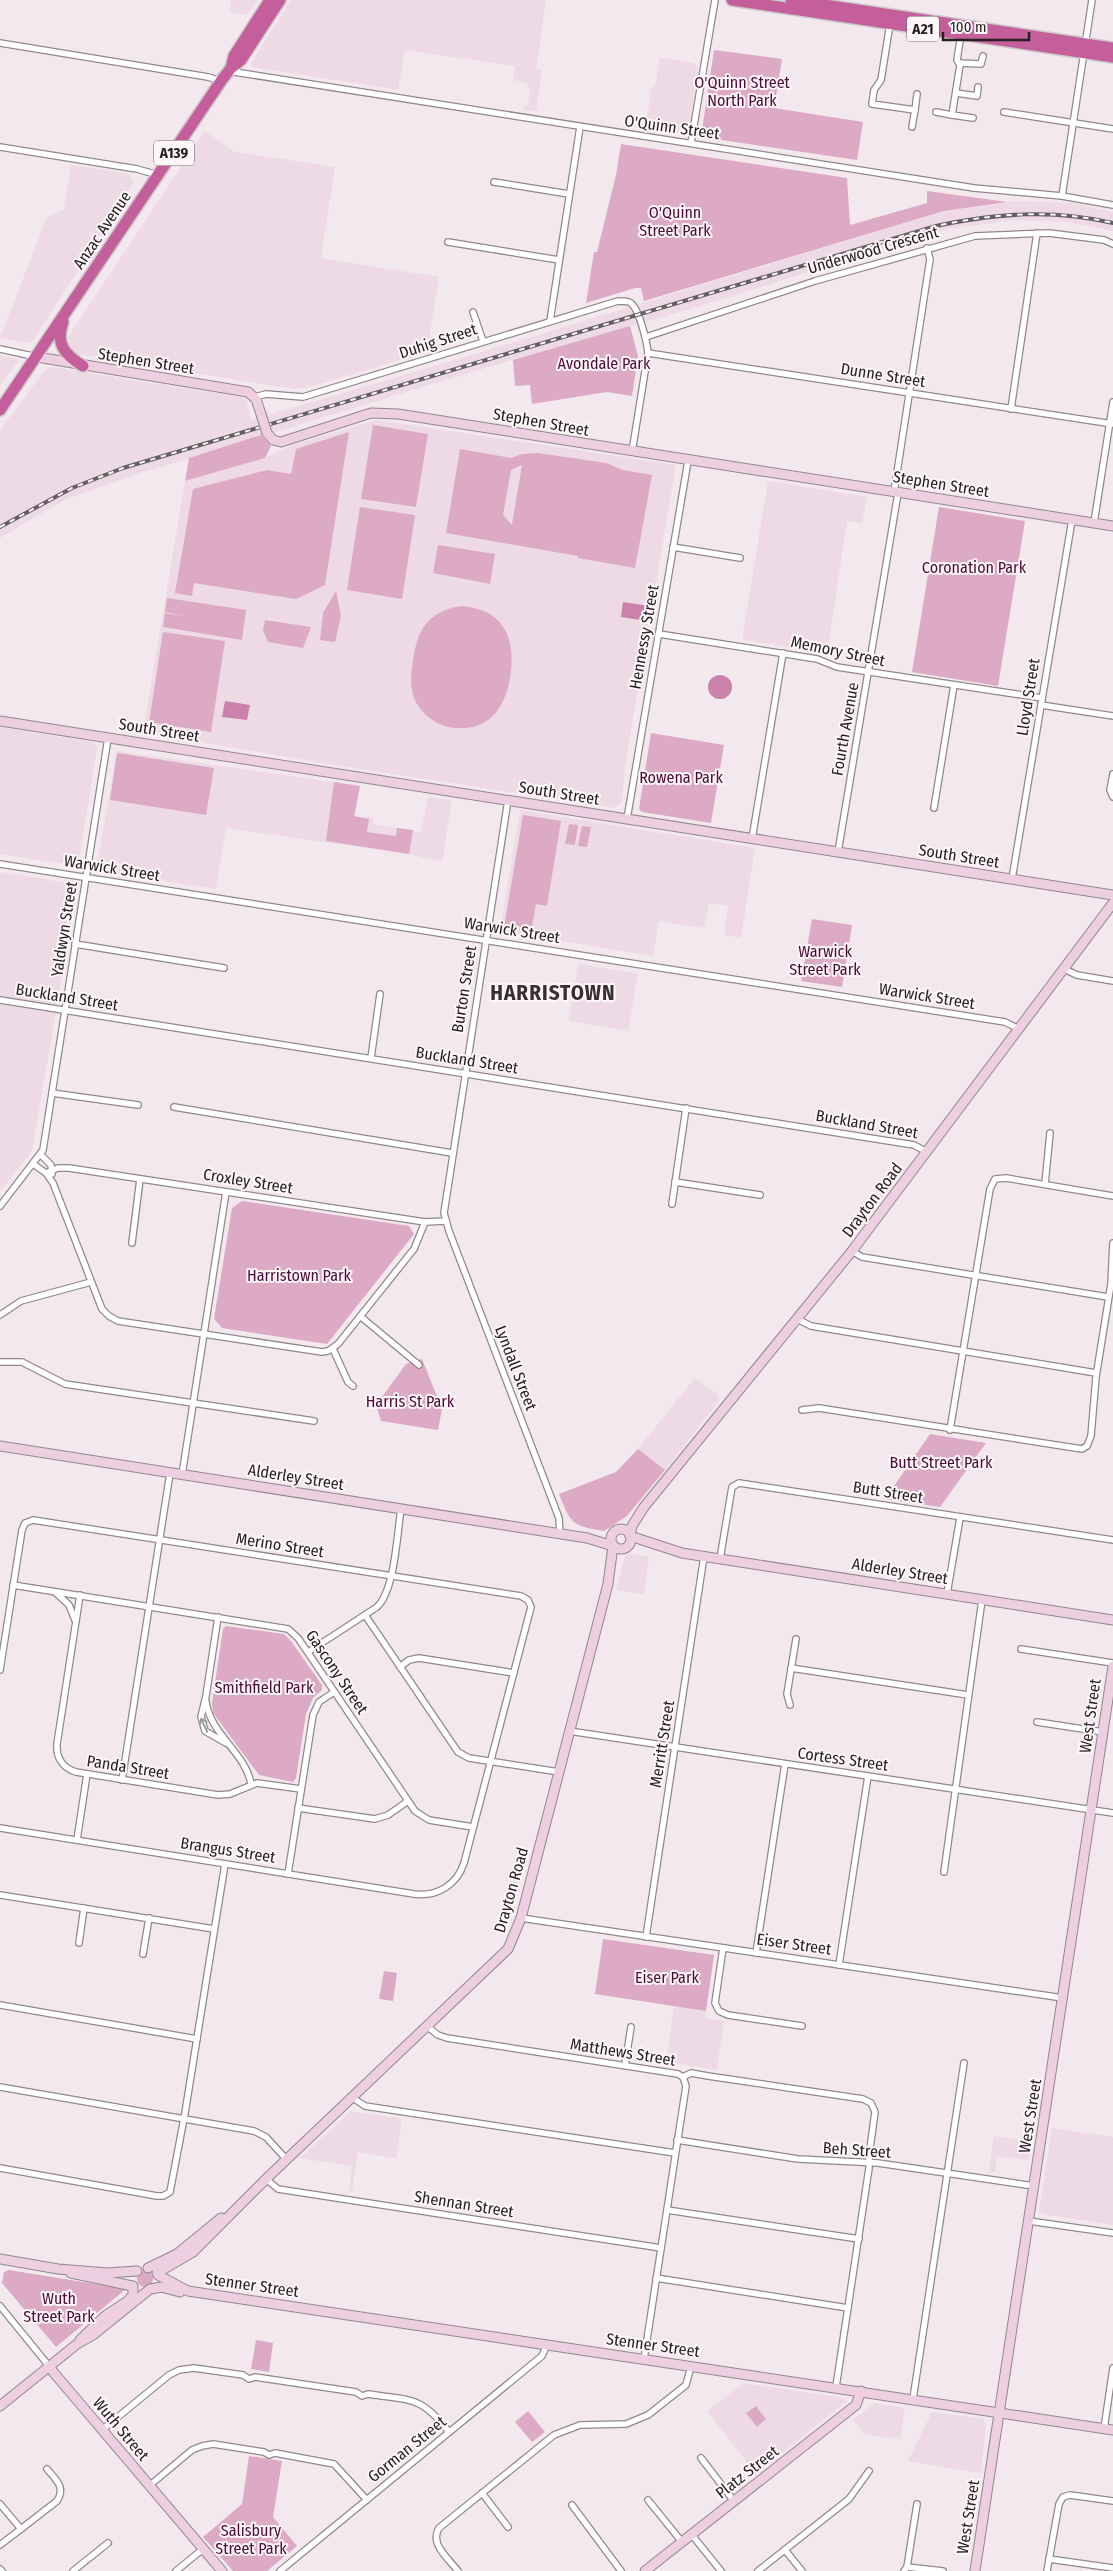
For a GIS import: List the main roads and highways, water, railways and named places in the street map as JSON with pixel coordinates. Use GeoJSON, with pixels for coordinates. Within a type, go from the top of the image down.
{"type":"FeatureCollection","features":[{"type":"Feature","properties":{"kind":"highway"},"geometry":{"type":"LineString","coordinates":[[260,16],[266,0]]}},
{"type":"Feature","properties":{"kind":"highway","name":"Anzac Avenue"},"geometry":{"type":"LineString","coordinates":[[227,74],[234,56],[270,0]]}},
{"type":"Feature","properties":{"kind":"highway","name":"Anzac Avenue"},"geometry":{"type":"LineString","coordinates":[[0,410],[227,74],[241,60],[280,0]]}},
{"type":"Feature","properties":{"kind":"highway","name":"A21"},"geometry":{"type":"LineString","coordinates":[[732,0],[804,4],[1084,48],[1113,57]]}},
{"type":"Feature","properties":{"kind":"highway","name":"A21"},"geometry":{"type":"LineString","coordinates":[[792,0],[890,24],[1084,48],[1113,48]]}},
{"type":"Feature","properties":{"kind":"highway"},"geometry":{"type":"LineString","coordinates":[[68,311],[62,327],[61,347],[70,358],[83,366]]}},
{"type":"Feature","properties":{"kind":"railway"},"geometry":{"type":"LineString","coordinates":[[0,527],[72,488],[123,468],[936,226],[981,218],[1024,214],[1068,216],[1113,223]]}},
{"type":"Feature","properties":{"kind":"district","name":"HARRISTOWN"},"geometry":{"type":"Point","coordinates":[553,993]}},
{"type":"Feature","properties":{"kind":"park label","name":"O'Quinn Street North Park"},"geometry":{"type":"Point","coordinates":[742,91]}},
{"type":"Feature","properties":{"kind":"park label","name":"O'Quinn Street Park"},"geometry":{"type":"Point","coordinates":[675,221]}},
{"type":"Feature","properties":{"kind":"park label","name":"Avondale Park"},"geometry":{"type":"Point","coordinates":[604,363]}},
{"type":"Feature","properties":{"kind":"park label","name":"Coronation Park"},"geometry":{"type":"Point","coordinates":[974,567]}},
{"type":"Feature","properties":{"kind":"park label","name":"Rowena Park"},"geometry":{"type":"Point","coordinates":[681,777]}},
{"type":"Feature","properties":{"kind":"park label","name":"Warwick Street Park"},"geometry":{"type":"Point","coordinates":[825,960]}},
{"type":"Feature","properties":{"kind":"park label","name":"Harristown Park"},"geometry":{"type":"Point","coordinates":[299,1275]}},
{"type":"Feature","properties":{"kind":"park label","name":"Harris St Park"},"geometry":{"type":"Point","coordinates":[410,1401]}},
{"type":"Feature","properties":{"kind":"park label","name":"Butt Street Park"},"geometry":{"type":"Point","coordinates":[941,1462]}},
{"type":"Feature","properties":{"kind":"park label","name":"Smithfield Park"},"geometry":{"type":"Point","coordinates":[264,1687]}},
{"type":"Feature","properties":{"kind":"park label","name":"Eiser Park"},"geometry":{"type":"Point","coordinates":[667,1977]}},
{"type":"Feature","properties":{"kind":"park label","name":"Wuth Street Park"},"geometry":{"type":"Point","coordinates":[59,2307]}},
{"type":"Feature","properties":{"kind":"park label","name":"Salisbury Street Park"},"geometry":{"type":"Point","coordinates":[251,2539]}}]}
